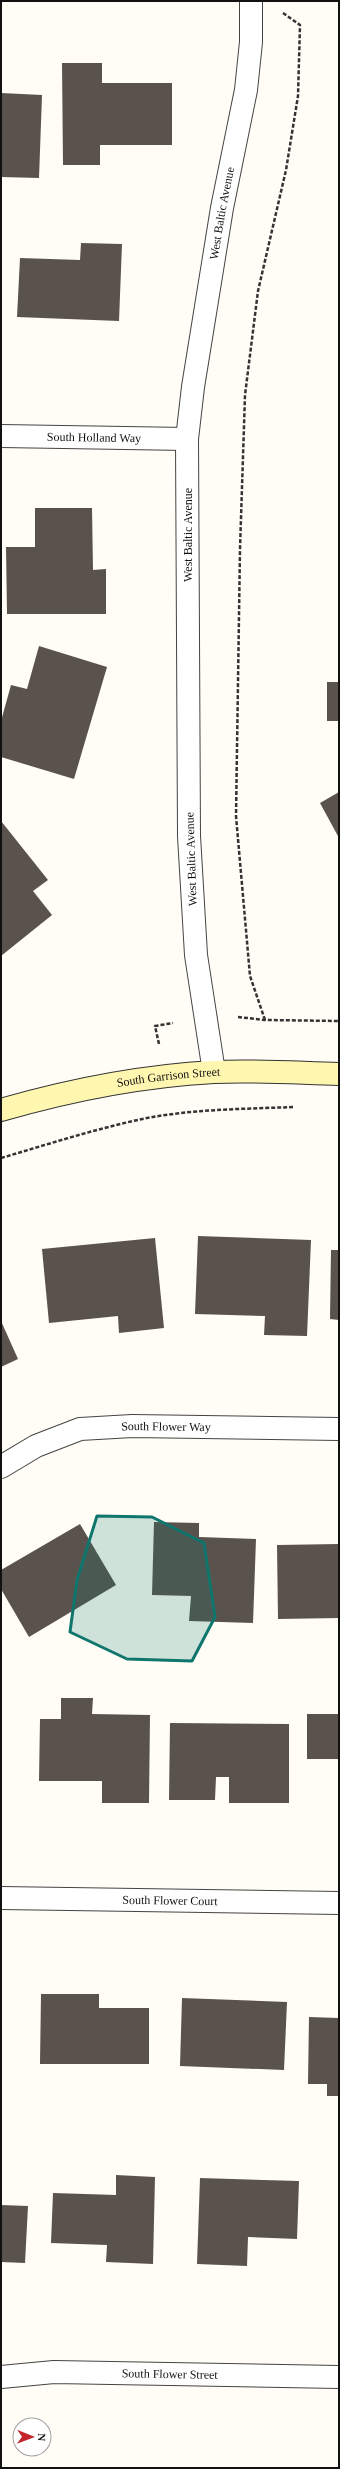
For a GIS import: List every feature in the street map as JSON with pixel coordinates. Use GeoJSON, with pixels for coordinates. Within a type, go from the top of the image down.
{"type":"FeatureCollection","features":[{"type":"Feature","properties":{"kind":"street","name":"West Baltic Avenue"},"geometry":{"type":"LineString","coordinates":[[214,1072],[196,955],[190,844],[187,439],[193,386],[217,239],[246,90],[251,42],[251,1]]}},
{"type":"Feature","properties":{"kind":"street","name":"South Holland Way"},"geometry":{"type":"LineString","coordinates":[[1,436],[187,439]]}},
{"type":"Feature","properties":{"kind":"street","name":"South Garrison Street"},"geometry":{"type":"LineString","coordinates":[[1,1110],[56,1094],[123,1082],[214,1072],[339,1074]]}},
{"type":"Feature","properties":{"kind":"street","name":"South Flower Way"},"geometry":{"type":"LineString","coordinates":[[1,1467],[36,1446],[80,1429],[132,1426],[339,1430]]}},
{"type":"Feature","properties":{"kind":"street","name":"South Flower Court"},"geometry":{"type":"LineString","coordinates":[[1,1898],[339,1903]]}},
{"type":"Feature","properties":{"kind":"street","name":"South Flower Street"},"geometry":{"type":"LineString","coordinates":[[1,2377],[54,2372],[339,2377]]}},
{"type":"Feature","properties":{"kind":"path"},"geometry":{"type":"LineString","coordinates":[[278,9],[300,26],[298,96],[286,170],[258,291],[245,395],[240,549],[236,816],[250,976],[265,1020],[339,1021]]}},
{"type":"Feature","properties":{"kind":"path"},"geometry":{"type":"LineString","coordinates":[[1,1158],[72,1137],[148,1118],[231,1110],[300,1107]]}},
{"type":"Feature","properties":{"kind":"highlighted area"},"geometry":{"type":"Polygon","coordinates":[[[97,1516],[152,1517],[204,1543],[215,1617],[192,1661],[127,1659],[70,1632],[77,1580],[97,1516]]]}},
{"type":"Feature","properties":{"kind":"building"},"geometry":{"type":"Polygon","coordinates":[[[62,63],[102,63],[102,83],[172,83],[172,145],[100,145],[100,165],[63,165],[62,63]]]}},
{"type":"Feature","properties":{"kind":"building"},"geometry":{"type":"Polygon","coordinates":[[[1,93],[42,95],[39,178],[1,177],[1,93]]]}},
{"type":"Feature","properties":{"kind":"building"},"geometry":{"type":"Polygon","coordinates":[[[81,243],[122,244],[119,321],[17,317],[20,258],[80,260],[81,243]]]}},
{"type":"Feature","properties":{"kind":"building"},"geometry":{"type":"Polygon","coordinates":[[[35,508],[92,508],[93,570],[106,569],[106,614],[7,614],[6,547],[35,547],[35,508]]]}},
{"type":"Feature","properties":{"kind":"building"},"geometry":{"type":"Polygon","coordinates":[[[39,646],[107,667],[74,779],[1,757],[1,721],[11,685],[27,689],[39,646]]]}},
{"type":"Feature","properties":{"kind":"building"},"geometry":{"type":"Polygon","coordinates":[[[327,682],[339,682],[339,721],[327,721],[327,682]]]}},
{"type":"Feature","properties":{"kind":"building"},"geometry":{"type":"Polygon","coordinates":[[[339,792],[339,838],[320,803],[339,792]]]}},
{"type":"Feature","properties":{"kind":"building"},"geometry":{"type":"Polygon","coordinates":[[[1,821],[48,880],[33,891],[52,915],[1,956],[1,821]]]}},
{"type":"Feature","properties":{"kind":"building"},"geometry":{"type":"Polygon","coordinates":[[[198,1236],[311,1240],[307,1336],[264,1335],[265,1316],[195,1314],[198,1236]]]}},
{"type":"Feature","properties":{"kind":"building"},"geometry":{"type":"Polygon","coordinates":[[[155,1238],[164,1328],[119,1333],[118,1316],[49,1323],[42,1249],[155,1238]]]}},
{"type":"Feature","properties":{"kind":"building"},"geometry":{"type":"Polygon","coordinates":[[[331,1250],[339,1250],[339,1320],[330,1319],[331,1250]]]}},
{"type":"Feature","properties":{"kind":"building"},"geometry":{"type":"Polygon","coordinates":[[[1,1321],[18,1359],[1,1367],[1,1321]]]}},
{"type":"Feature","properties":{"kind":"building"},"geometry":{"type":"Polygon","coordinates":[[[154,1522],[199,1523],[199,1537],[256,1539],[253,1623],[189,1621],[191,1596],[152,1595],[154,1522]]]}},
{"type":"Feature","properties":{"kind":"building"},"geometry":{"type":"Polygon","coordinates":[[[80,1524],[116,1585],[29,1637],[1,1589],[1,1570],[80,1524]]]}},
{"type":"Feature","properties":{"kind":"building"},"geometry":{"type":"Polygon","coordinates":[[[339,1544],[339,1618],[278,1619],[277,1545],[339,1544]]]}},
{"type":"Feature","properties":{"kind":"building"},"geometry":{"type":"Polygon","coordinates":[[[61,1698],[93,1698],[92,1714],[150,1715],[149,1803],[102,1803],[102,1781],[39,1781],[40,1719],[61,1719],[61,1698]]]}},
{"type":"Feature","properties":{"kind":"building"},"geometry":{"type":"Polygon","coordinates":[[[307,1714],[339,1714],[339,1759],[307,1759],[307,1714]]]}},
{"type":"Feature","properties":{"kind":"building"},"geometry":{"type":"Polygon","coordinates":[[[170,1723],[289,1724],[289,1803],[229,1803],[229,1777],[216,1777],[215,1800],[169,1800],[170,1723]]]}},
{"type":"Feature","properties":{"kind":"building"},"geometry":{"type":"Polygon","coordinates":[[[41,1994],[99,1994],[99,2008],[149,2008],[149,2064],[40,2064],[41,1994]]]}},
{"type":"Feature","properties":{"kind":"building"},"geometry":{"type":"Polygon","coordinates":[[[182,1998],[287,2002],[284,2070],[180,2066],[182,1998]]]}},
{"type":"Feature","properties":{"kind":"building"},"geometry":{"type":"Polygon","coordinates":[[[309,2017],[339,2018],[339,2096],[327,2096],[327,2084],[308,2084],[309,2017]]]}},
{"type":"Feature","properties":{"kind":"building"},"geometry":{"type":"Polygon","coordinates":[[[116,2175],[155,2177],[153,2264],[106,2262],[107,2245],[51,2243],[53,2193],[116,2195],[116,2175]]]}},
{"type":"Feature","properties":{"kind":"building"},"geometry":{"type":"Polygon","coordinates":[[[200,2178],[299,2181],[297,2239],[248,2237],[247,2266],[197,2264],[200,2178]]]}},
{"type":"Feature","properties":{"kind":"building"},"geometry":{"type":"Polygon","coordinates":[[[1,2205],[28,2206],[25,2263],[1,2262],[1,2205]]]}}]}
